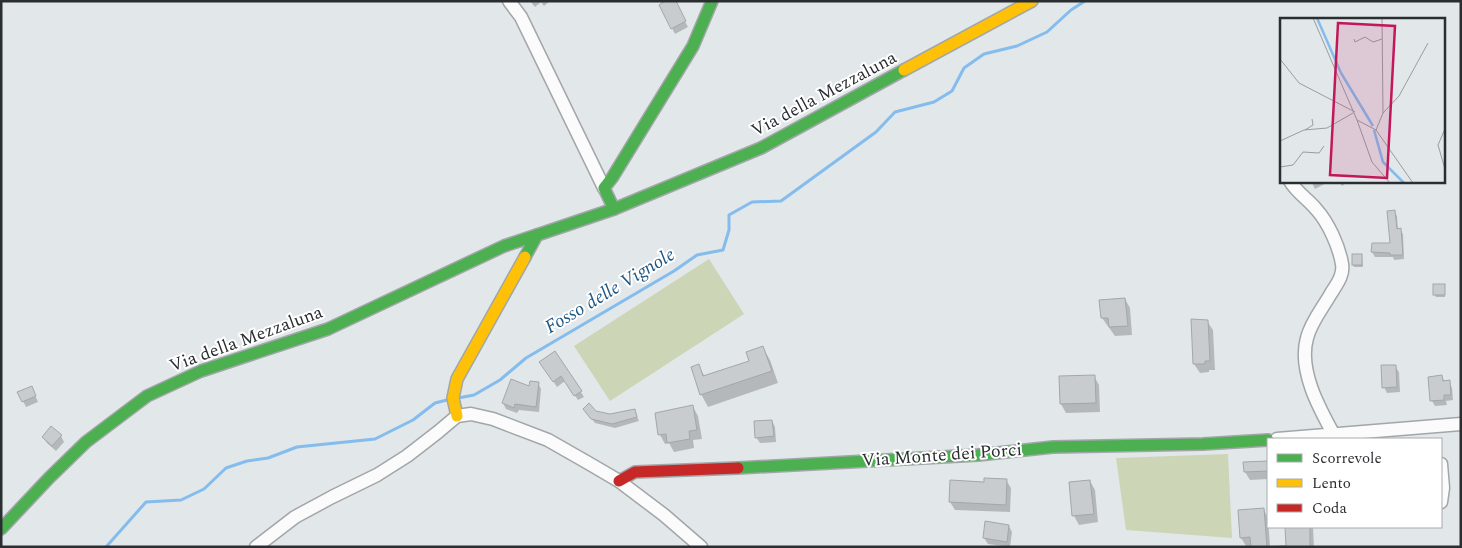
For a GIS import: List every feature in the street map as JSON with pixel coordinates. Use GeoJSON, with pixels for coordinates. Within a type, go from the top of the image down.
{"type":"FeatureCollection","features":[{"type":"Feature","properties":{"kind":"street"},"geometry":{"type":"LineString","coordinates":[[509,1],[521,17],[614,208]]}},
{"type":"Feature","properties":{"kind":"street"},"geometry":{"type":"LineString","coordinates":[[604,188],[693,46],[712,1]]}},
{"type":"Feature","properties":{"kind":"street","name":"Via della Mezzaluna"},"geometry":{"type":"LineString","coordinates":[[1,529],[86,442],[147,396],[201,371],[328,329],[504,246],[626,204],[761,148],[1032,1]]}},
{"type":"Feature","properties":{"kind":"street"},"geometry":{"type":"LineString","coordinates":[[1291,182],[1325,220],[1342,262],[1341,277],[1315,318],[1307,337],[1305,348],[1306,369],[1310,382],[1334,435]]}},
{"type":"Feature","properties":{"kind":"street"},"geometry":{"type":"LineString","coordinates":[[457,416],[452,404],[453,389],[457,379],[537,235]]}},
{"type":"Feature","properties":{"kind":"street"},"geometry":{"type":"LineString","coordinates":[[256,547],[295,517],[377,475],[407,456],[457,416],[471,414],[494,419],[548,440],[619,481],[664,515],[701,547]]}},
{"type":"Feature","properties":{"kind":"street"},"geometry":{"type":"LineString","coordinates":[[1292,438],[1334,435],[1438,433],[1461,424]]}},
{"type":"Feature","properties":{"kind":"street","name":"Via Monte dei Porci"},"geometry":{"type":"LineString","coordinates":[[619,481],[635,472],[644,470],[728,469],[808,463],[978,455],[1053,447],[1203,444],[1267,440]]}},
{"type":"Feature","properties":{"kind":"street"},"geometry":{"type":"LineString","coordinates":[[1442,476],[1442,495]]}},
{"type":"Feature","properties":{"kind":"green space"},"geometry":{"type":"Polygon","coordinates":[[[709,259],[744,314],[610,401],[574,346],[709,259]]]}},
{"type":"Feature","properties":{"kind":"green space"},"geometry":{"type":"Polygon","coordinates":[[[1228,454],[1232,538],[1126,530],[1116,458],[1228,454]]]}},
{"type":"Feature","properties":{"kind":"building"},"geometry":{"type":"Polygon","coordinates":[[[665,1],[676,1],[686,21],[671,29],[659,5],[665,1]]]}},
{"type":"Feature","properties":{"kind":"building"},"geometry":{"type":"Polygon","coordinates":[[[1395,210],[1397,229],[1401,228],[1403,255],[1371,252],[1372,243],[1390,243],[1387,211],[1395,210]]]}},
{"type":"Feature","properties":{"kind":"building"},"geometry":{"type":"Polygon","coordinates":[[[1352,254],[1362,254],[1362,265],[1352,265],[1352,254]]]}},
{"type":"Feature","properties":{"kind":"building"},"geometry":{"type":"Polygon","coordinates":[[[1433,284],[1445,284],[1445,295],[1433,295],[1433,284]]]}},
{"type":"Feature","properties":{"kind":"building"},"geometry":{"type":"Polygon","coordinates":[[[1125,298],[1128,326],[1109,327],[1108,318],[1101,318],[1099,300],[1125,298]]]}},
{"type":"Feature","properties":{"kind":"building"},"geometry":{"type":"Polygon","coordinates":[[[1191,319],[1208,320],[1210,361],[1205,361],[1205,364],[1193,364],[1191,319]]]}},
{"type":"Feature","properties":{"kind":"building"},"geometry":{"type":"Polygon","coordinates":[[[763,346],[772,371],[700,395],[691,367],[699,364],[703,376],[749,361],[746,352],[763,346]]]}},
{"type":"Feature","properties":{"kind":"building"},"geometry":{"type":"Polygon","coordinates":[[[555,351],[582,391],[574,396],[561,376],[553,382],[539,362],[555,351]]]}},
{"type":"Feature","properties":{"kind":"building"},"geometry":{"type":"Polygon","coordinates":[[[1381,365],[1396,365],[1397,387],[1382,388],[1381,365]]]}},
{"type":"Feature","properties":{"kind":"building"},"geometry":{"type":"Polygon","coordinates":[[[1095,375],[1096,403],[1060,404],[1059,376],[1095,375]]]}},
{"type":"Feature","properties":{"kind":"building"},"geometry":{"type":"Polygon","coordinates":[[[1442,375],[1443,381],[1450,380],[1451,395],[1444,395],[1444,400],[1430,401],[1428,377],[1442,375]]]}},
{"type":"Feature","properties":{"kind":"building"},"geometry":{"type":"Polygon","coordinates":[[[511,379],[529,386],[530,381],[539,382],[536,407],[515,404],[514,408],[502,403],[511,379]]]}},
{"type":"Feature","properties":{"kind":"building"},"geometry":{"type":"Polygon","coordinates":[[[32,386],[36,396],[22,402],[17,392],[32,386]]]}},
{"type":"Feature","properties":{"kind":"building"},"geometry":{"type":"Polygon","coordinates":[[[589,403],[596,411],[610,414],[635,409],[637,417],[612,424],[591,419],[583,409],[589,403]]]}},
{"type":"Feature","properties":{"kind":"building"},"geometry":{"type":"Polygon","coordinates":[[[693,405],[697,430],[689,431],[690,439],[667,443],[666,434],[658,435],[655,413],[693,405]]]}},
{"type":"Feature","properties":{"kind":"building"},"geometry":{"type":"Polygon","coordinates":[[[772,420],[774,436],[755,438],[754,421],[772,420]]]}},
{"type":"Feature","properties":{"kind":"building"},"geometry":{"type":"Polygon","coordinates":[[[51,426],[62,435],[52,446],[42,437],[51,426]]]}},
{"type":"Feature","properties":{"kind":"building"},"geometry":{"type":"Polygon","coordinates":[[[1267,461],[1267,471],[1244,472],[1243,462],[1267,461]]]}},
{"type":"Feature","properties":{"kind":"building"},"geometry":{"type":"Polygon","coordinates":[[[984,478],[1007,479],[1006,505],[949,502],[950,480],[984,482],[984,478]]]}},
{"type":"Feature","properties":{"kind":"building"},"geometry":{"type":"Polygon","coordinates":[[[1090,480],[1094,514],[1072,516],[1069,482],[1090,480]]]}},
{"type":"Feature","properties":{"kind":"building"},"geometry":{"type":"Polygon","coordinates":[[[1264,508],[1267,547],[1251,547],[1250,537],[1240,538],[1238,510],[1264,508]]]}},
{"type":"Feature","properties":{"kind":"building"},"geometry":{"type":"Polygon","coordinates":[[[985,521],[1009,525],[1007,542],[983,538],[985,521]]]}},
{"type":"Feature","properties":{"kind":"building"},"geometry":{"type":"Polygon","coordinates":[[[1285,528],[1310,528],[1310,547],[1286,547],[1285,528]]]}},
{"type":"Feature","properties":{"kind":"waterway","name":"Fosso delle Vignole"},"geometry":{"type":"LineString","coordinates":[[458,398],[474,395],[500,380],[526,358],[674,271],[697,255],[723,250],[729,230],[729,215],[752,202],[781,201],[876,132],[895,112],[934,102],[952,91],[964,68],[984,54],[1017,46],[1047,32],[1071,10],[1085,1]]}},
{"type":"Feature","properties":{"kind":"waterway","name":"Fosso delle Vignole"},"geometry":{"type":"LineString","coordinates":[[106,547],[146,502],[181,500],[204,489],[226,468],[247,461],[268,458],[297,447],[375,439],[413,420],[435,403],[447,400]]}},
{"type":"Feature","properties":{"kind":"traffic: fast"},"geometry":{"type":"LineString","coordinates":[[614,209],[604,188],[693,46],[712,1]]}},
{"type":"Feature","properties":{"kind":"traffic: fast"},"geometry":{"type":"LineString","coordinates":[[537,235],[614,209],[761,148],[904,70]]}},
{"type":"Feature","properties":{"kind":"traffic: fast"},"geometry":{"type":"LineString","coordinates":[[1,529],[86,442],[147,396],[201,371],[328,329],[504,246],[537,235],[525,257]]}},
{"type":"Feature","properties":{"kind":"traffic: fast"},"geometry":{"type":"LineString","coordinates":[[738,468],[978,455],[1053,447],[1203,444],[1267,440]]}},
{"type":"Feature","properties":{"kind":"traffic: slow"},"geometry":{"type":"LineString","coordinates":[[904,70],[1032,1]]}},
{"type":"Feature","properties":{"kind":"traffic: slow"},"geometry":{"type":"LineString","coordinates":[[457,416],[453,398],[457,379],[525,257]]}},
{"type":"Feature","properties":{"kind":"traffic: jam"},"geometry":{"type":"LineString","coordinates":[[619,481],[635,472],[738,468]]}}]}
